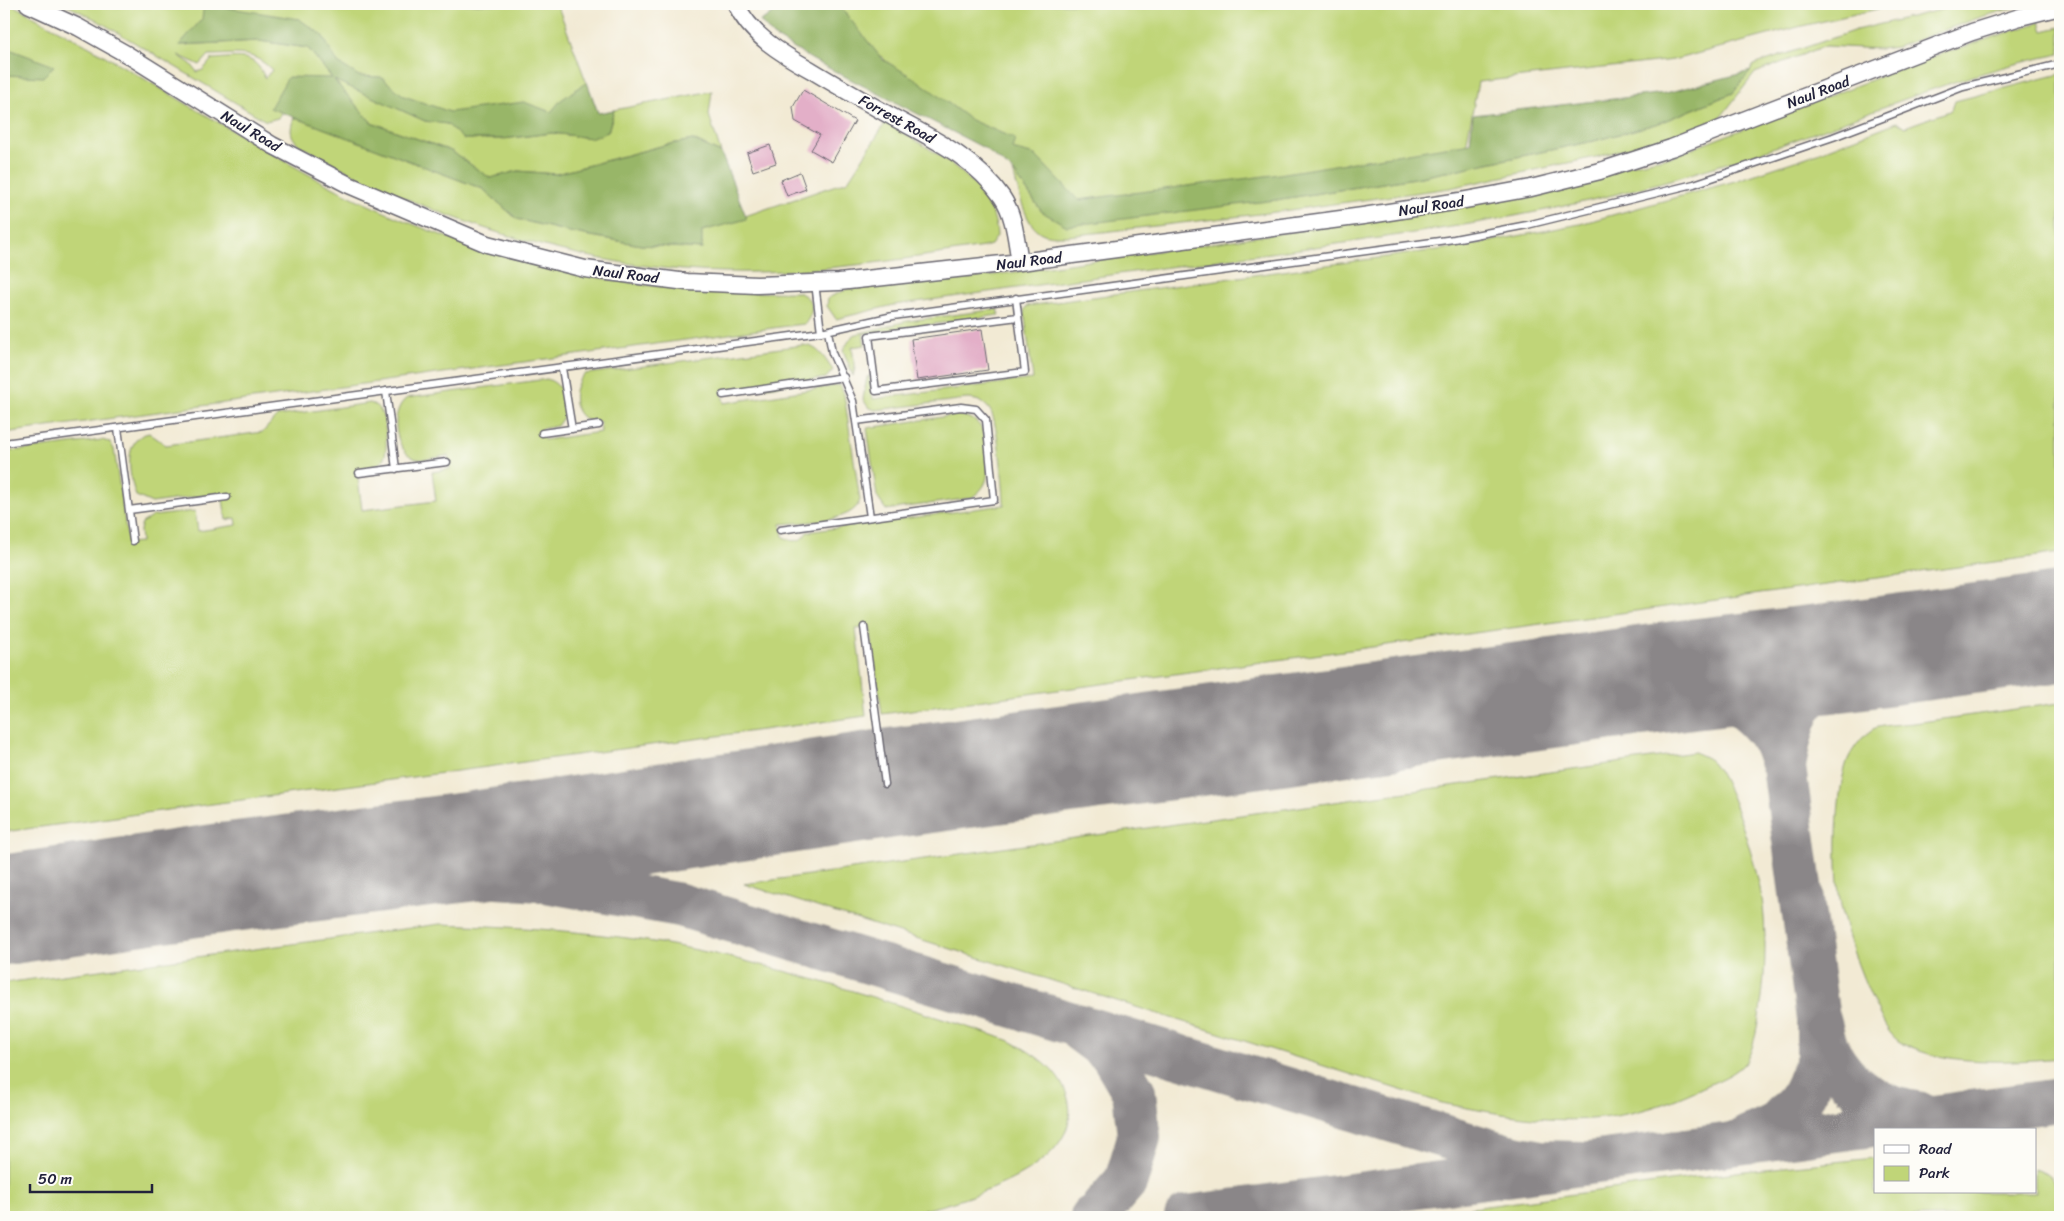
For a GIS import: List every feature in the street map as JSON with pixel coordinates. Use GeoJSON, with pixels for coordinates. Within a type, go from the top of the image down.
{"type":"FeatureCollection","features":[{"type":"Feature","properties":{"kind":"street","name":"Naul Road"},"geometry":{"type":"LineString","coordinates":[[28,4],[78,27],[128,54],[272,145],[349,185],[487,244],[585,269],[687,282],[757,285],[908,275],[1020,262],[1451,203],[1565,180],[1671,148],[1964,35],[2020,17],[2060,7]]}},
{"type":"Feature","properties":{"kind":"street","name":"Forrest Road"},"geometry":{"type":"LineString","coordinates":[[736,4],[746,21],[766,42],[809,70],[928,135],[967,159],[1002,197],[1013,221],[1020,262]]}},
{"type":"Feature","properties":{"kind":"lane"},"geometry":{"type":"LineString","coordinates":[[4,444],[825,331],[893,316],[1016,298],[1454,239],[1527,225],[1694,184],[1833,137],[1963,87],[2060,64]]}},
{"type":"Feature","properties":{"kind":"lane"},"geometry":{"type":"LineString","coordinates":[[815,282],[825,331],[832,353],[844,376],[853,401],[870,517]]}},
{"type":"Feature","properties":{"kind":"lane"},"geometry":{"type":"LineString","coordinates":[[1016,298],[1025,372],[876,391],[869,336],[1018,317]]}},
{"type":"Feature","properties":{"kind":"lane"},"geometry":{"type":"LineString","coordinates":[[562,368],[572,428]]}},
{"type":"Feature","properties":{"kind":"lane"},"geometry":{"type":"LineString","coordinates":[[723,395],[844,376]]}},
{"type":"Feature","properties":{"kind":"lane"},"geometry":{"type":"LineString","coordinates":[[386,392],[396,469]]}},
{"type":"Feature","properties":{"kind":"lane"},"geometry":{"type":"LineString","coordinates":[[780,530],[994,500],[986,420],[976,409],[961,407],[856,421]]}},
{"type":"Feature","properties":{"kind":"lane"},"geometry":{"type":"LineString","coordinates":[[542,433],[599,425]]}},
{"type":"Feature","properties":{"kind":"lane"},"geometry":{"type":"LineString","coordinates":[[118,428],[133,540]]}},
{"type":"Feature","properties":{"kind":"lane"},"geometry":{"type":"LineString","coordinates":[[359,473],[447,462]]}},
{"type":"Feature","properties":{"kind":"lane"},"geometry":{"type":"LineString","coordinates":[[129,510],[227,497]]}},
{"type":"Feature","properties":{"kind":"lane"},"geometry":{"type":"LineString","coordinates":[[864,626],[885,784]]}},
{"type":"Feature","properties":{"kind":"green space"},"geometry":{"type":"Polygon","coordinates":[[[4,4],[18,8],[85,45],[321,181],[412,224],[518,260],[572,273],[626,282],[682,288],[738,292],[797,292],[803,294],[810,301],[812,305],[811,314],[805,324],[4,433],[4,4]]]}},
{"type":"Feature","properties":{"kind":"green space"},"geometry":{"type":"Polygon","coordinates":[[[64,4],[557,4],[598,113],[455,115],[357,80],[288,19],[181,45],[259,41],[308,48],[333,79],[271,108],[282,112],[278,118],[266,121],[95,19],[64,4]],[[236,54],[209,55],[200,65],[178,55],[191,64],[197,72],[203,70],[212,59],[237,57],[256,63],[265,78],[272,70],[257,59],[236,54]]]}},
{"type":"Feature","properties":{"kind":"green space"},"geometry":{"type":"Polygon","coordinates":[[[204,4],[299,19],[322,35],[338,63],[359,76],[381,77],[404,96],[450,112],[524,102],[551,112],[561,100],[587,82],[598,113],[614,110],[608,132],[591,138],[552,133],[503,139],[463,139],[447,124],[425,121],[334,80],[371,122],[451,151],[490,178],[518,171],[556,174],[665,145],[693,140],[721,153],[747,219],[702,231],[702,249],[641,245],[569,232],[517,219],[483,189],[270,108],[288,77],[332,78],[308,48],[259,41],[179,45],[202,19],[204,4]]]}},
{"type":"Feature","properties":{"kind":"green space"},"geometry":{"type":"Polygon","coordinates":[[[790,4],[838,4],[882,59],[917,80],[971,120],[1015,139],[1012,149],[1035,155],[1078,200],[1273,175],[1470,143],[1473,115],[1666,93],[1751,71],[1733,93],[1659,123],[1594,141],[1421,177],[1276,200],[1067,226],[1042,212],[1013,171],[984,148],[813,60],[773,36],[760,21],[790,4]]]}},
{"type":"Feature","properties":{"kind":"green space"},"geometry":{"type":"Polygon","coordinates":[[[818,4],[1900,4],[1802,26],[1673,60],[1478,82],[1465,152],[1076,204],[891,65],[818,4]]]}},
{"type":"Feature","properties":{"kind":"green space"},"geometry":{"type":"Polygon","coordinates":[[[1965,4],[2023,5],[1981,17],[1897,47],[1880,49],[1825,46],[1755,73],[1720,118],[1658,140],[1596,157],[1450,188],[1268,213],[1056,236],[1040,232],[1028,219],[1013,171],[1042,212],[1276,200],[1421,177],[1594,141],[1659,123],[1733,93],[1754,65],[1856,30],[1965,4]]]}},
{"type":"Feature","properties":{"kind":"green space"},"geometry":{"type":"Polygon","coordinates":[[[2040,22],[2043,31],[2060,27],[2060,54],[2026,61],[1961,80],[1898,101],[1756,154],[1685,176],[1613,195],[1526,214],[1439,229],[894,305],[836,319],[827,306],[828,298],[847,289],[973,278],[1301,230],[1673,156],[1928,58],[2040,22]]]}},
{"type":"Feature","properties":{"kind":"green space"},"geometry":{"type":"Polygon","coordinates":[[[4,47],[54,66],[43,77],[4,75],[4,47]]]}},
{"type":"Feature","properties":{"kind":"green space"},"geometry":{"type":"Polygon","coordinates":[[[2060,74],[2060,553],[882,714],[870,627],[856,629],[866,716],[4,832],[4,452],[102,440],[109,442],[114,449],[128,543],[141,542],[140,530],[142,523],[153,516],[195,511],[198,531],[237,525],[236,518],[226,520],[222,493],[152,503],[136,496],[131,479],[131,450],[140,436],[149,433],[166,445],[263,432],[277,416],[370,403],[377,406],[382,414],[386,435],[386,450],[385,456],[380,463],[357,470],[362,510],[436,501],[432,472],[450,469],[448,456],[418,459],[407,454],[402,447],[396,430],[396,420],[401,404],[407,398],[547,379],[560,388],[564,396],[567,412],[557,426],[542,429],[544,440],[601,432],[600,422],[591,421],[583,417],[578,412],[575,404],[576,388],[579,380],[585,374],[803,345],[817,350],[824,357],[833,370],[826,378],[722,394],[724,403],[840,385],[844,394],[860,500],[856,508],[838,517],[814,522],[781,524],[783,536],[796,541],[805,536],[807,532],[1004,505],[996,427],[990,410],[983,403],[967,399],[875,410],[868,407],[863,399],[867,377],[869,376],[873,399],[1033,379],[1024,310],[1027,306],[1466,246],[1580,224],[1735,181],[1807,157],[1897,122],[1905,127],[1952,110],[1955,101],[2060,74]]]}},
{"type":"Feature","properties":{"kind":"green space"},"geometry":{"type":"Polygon","coordinates":[[[333,79],[425,121],[447,124],[464,139],[503,139],[552,133],[591,138],[608,132],[614,110],[712,91],[709,115],[721,153],[693,140],[665,145],[556,174],[518,171],[490,178],[451,151],[371,122],[333,79]]]}},
{"type":"Feature","properties":{"kind":"green space"},"geometry":{"type":"Polygon","coordinates":[[[294,117],[483,189],[517,219],[569,232],[641,245],[702,249],[701,231],[848,181],[886,122],[939,155],[972,182],[985,198],[993,216],[997,236],[991,245],[984,247],[887,261],[790,271],[725,272],[683,270],[600,259],[559,250],[478,226],[439,212],[361,178],[299,145],[291,132],[294,117]]]}},
{"type":"Feature","properties":{"kind":"green space"},"geometry":{"type":"Polygon","coordinates":[[[998,309],[999,315],[863,334],[865,345],[852,347],[855,368],[853,376],[843,350],[853,335],[907,321],[998,309]]]}},
{"type":"Feature","properties":{"kind":"green space"},"geometry":{"type":"Polygon","coordinates":[[[956,415],[973,419],[982,430],[986,444],[988,469],[986,481],[982,489],[971,498],[886,510],[877,497],[867,428],[956,415]]]}},
{"type":"Feature","properties":{"kind":"green space"},"geometry":{"type":"Polygon","coordinates":[[[2060,703],[2060,1058],[2022,1061],[1980,1061],[1939,1056],[1903,1044],[1886,1027],[1869,992],[1853,950],[1841,907],[1838,879],[1837,828],[1840,793],[1848,760],[1860,740],[1876,728],[2060,703]]]}},
{"type":"Feature","properties":{"kind":"green space"},"geometry":{"type":"Polygon","coordinates":[[[1695,752],[1711,761],[1728,788],[1751,852],[1761,892],[1765,935],[1765,964],[1758,1023],[1751,1051],[1746,1061],[1738,1069],[1697,1090],[1664,1104],[1632,1113],[1601,1118],[1571,1120],[1540,1119],[1442,1103],[744,884],[1695,752]]]}},
{"type":"Feature","properties":{"kind":"green space"},"geometry":{"type":"Polygon","coordinates":[[[440,924],[598,934],[692,949],[811,979],[1008,1040],[1037,1057],[1061,1082],[1069,1103],[1067,1128],[1054,1150],[1032,1168],[1004,1183],[973,1196],[891,1217],[4,1217],[4,983],[440,924]]]}},
{"type":"Feature","properties":{"kind":"green space"},"geometry":{"type":"Polygon","coordinates":[[[1874,1158],[1874,1194],[2036,1194],[2036,1169],[2043,1172],[2054,1182],[2059,1194],[2060,1217],[1406,1217],[1744,1171],[1874,1158]]]}},
{"type":"Feature","properties":{"kind":"building"},"geometry":{"type":"Polygon","coordinates":[[[803,90],[855,121],[832,162],[811,150],[820,135],[795,121],[793,107],[803,90]]]}},
{"type":"Feature","properties":{"kind":"building"},"geometry":{"type":"Polygon","coordinates":[[[770,145],[776,163],[753,171],[747,153],[770,145]]]}},
{"type":"Feature","properties":{"kind":"building"},"geometry":{"type":"Polygon","coordinates":[[[800,172],[806,189],[787,196],[781,180],[800,172]]]}},
{"type":"Feature","properties":{"kind":"building"},"geometry":{"type":"Polygon","coordinates":[[[982,329],[988,370],[917,380],[911,339],[982,329]]]}},
{"type":"Feature","properties":{"kind":"taxiway"},"geometry":{"type":"LineString","coordinates":[[1748,1137],[1775,1125],[1803,1096],[1818,1059],[1818,1019],[1784,767],[1796,717],[1810,694],[1846,656]]}},
{"type":"Feature","properties":{"kind":"taxiway"},"geometry":{"type":"LineString","coordinates":[[1691,674],[1735,702],[1755,718],[1772,739],[1784,767]]}},
{"type":"Feature","properties":{"kind":"taxiway"},"geometry":{"type":"LineString","coordinates":[[223,878],[394,870],[540,880],[680,905],[1505,1155],[1541,1162],[1582,1163]]}},
{"type":"Feature","properties":{"kind":"taxiway"},"geometry":{"type":"LineString","coordinates":[[1819,1020],[1828,1050],[1844,1075],[1880,1102],[1893,1108],[1922,1114]]}},
{"type":"Feature","properties":{"kind":"taxiway"},"geometry":{"type":"LineString","coordinates":[[1080,1030],[1111,1053],[1134,1092],[1139,1137],[1126,1181],[1096,1215],[1092,1217]]}},
{"type":"Feature","properties":{"kind":"taxiway"},"geometry":{"type":"LineString","coordinates":[[1186,1217],[2060,1100]]}},
{"type":"Feature","properties":{"kind":"runway"},"geometry":{"type":"LineString","coordinates":[[4,910],[223,878],[475,846],[885,784],[1691,674],[1846,656],[2060,627]]}}]}
